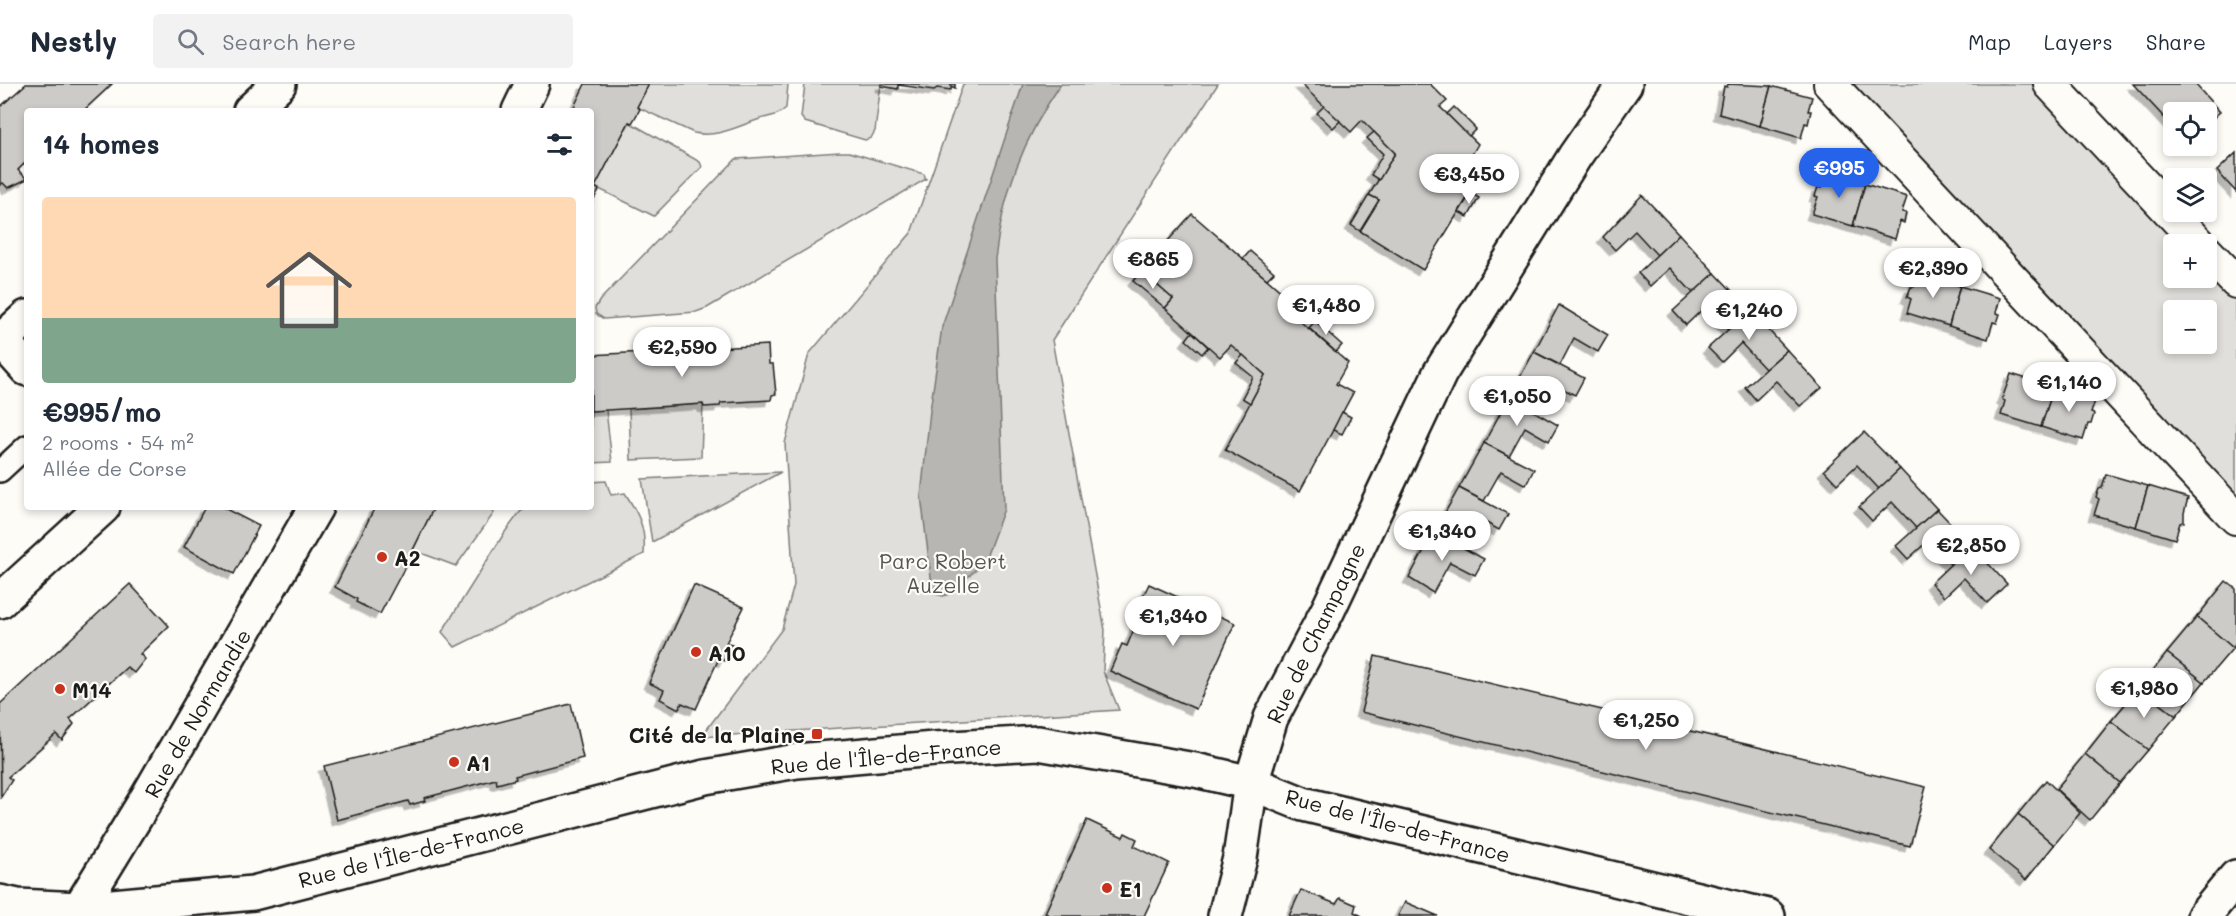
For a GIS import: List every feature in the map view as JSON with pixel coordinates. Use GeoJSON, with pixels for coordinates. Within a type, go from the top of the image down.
{"type":"FeatureCollection","features":[{"type":"Feature","properties":{"kind":"street"},"geometry":{"type":"LineString","coordinates":[[253,108],[279,84]]}},
{"type":"Feature","properties":{"kind":"street"},"geometry":{"type":"LineString","coordinates":[[520,108],[532,84]]}},
{"type":"Feature","properties":{"kind":"street","name":"Rue de Champagne"},"geometry":{"type":"LineString","coordinates":[[1225,916],[1240,858],[1251,783],[1271,718],[1328,610],[1440,373],[1575,156],[1625,84]]}},
{"type":"Feature","properties":{"kind":"street"},"geometry":{"type":"LineString","coordinates":[[1830,84],[2236,518]]}},
{"type":"Feature","properties":{"kind":"street"},"geometry":{"type":"LineString","coordinates":[[2050,84],[2191,234]]}},
{"type":"Feature","properties":{"kind":"street"},"geometry":{"type":"LineString","coordinates":[[2217,262],[2236,282]]}},
{"type":"Feature","properties":{"kind":"street"},"geometry":{"type":"LineString","coordinates":[[24,320],[1,341],[24,366]]}},
{"type":"Feature","properties":{"kind":"street"},"geometry":{"type":"LineString","coordinates":[[0,601],[100,510]]}},
{"type":"Feature","properties":{"kind":"street","name":"Rue de Normandie"},"geometry":{"type":"LineString","coordinates":[[77,913],[147,798],[307,510]]}},
{"type":"Feature","properties":{"kind":"street","name":"Rue de l'Île-de-France"},"geometry":{"type":"LineString","coordinates":[[0,902],[77,913],[253,893],[705,777],[797,761],[1038,743],[1195,770],[1251,783],[1304,804],[1768,916]]}},
{"type":"Feature","properties":{"kind":"street"},"geometry":{"type":"LineString","coordinates":[[2204,916],[2236,878]]}},
{"type":"Feature","properties":{"kind":"lane"},"geometry":{"type":"LineString","coordinates":[[0,471],[24,449]]}},
{"type":"Feature","properties":{"kind":"green space"},"geometry":{"type":"Polygon","coordinates":[[[649,84],[788,84],[786,108],[777,114],[728,130],[711,134],[694,133],[637,107],[649,84]]]}},
{"type":"Feature","properties":{"kind":"green space"},"geometry":{"type":"Polygon","coordinates":[[[805,84],[881,84],[875,131],[871,138],[865,140],[805,122],[801,117],[805,84]]]}},
{"type":"Feature","properties":{"kind":"green space","name":"Parc Robert Auzelle"},"geometry":{"type":"Polygon","coordinates":[[[963,84],[1218,84],[1052,340],[1105,630],[1103,671],[1119,710],[701,737],[782,629],[794,585],[785,443],[809,354],[911,233],[963,84]]]}},
{"type":"Feature","properties":{"kind":"green space"},"geometry":{"type":"Polygon","coordinates":[[[1852,84],[2038,84],[2163,218],[2163,222],[2167,222],[2178,234],[2163,234],[2163,288],[2217,288],[2217,276],[2236,297],[2236,500],[1852,84]]]}},
{"type":"Feature","properties":{"kind":"green space"},"geometry":{"type":"Polygon","coordinates":[[[629,122],[700,162],[702,167],[654,216],[595,187],[629,122]]]}},
{"type":"Feature","properties":{"kind":"green space"},"geometry":{"type":"Polygon","coordinates":[[[849,152],[924,174],[926,179],[707,308],[696,312],[604,319],[596,314],[595,308],[600,300],[736,159],[849,152]]]}},
{"type":"Feature","properties":{"kind":"green space"},"geometry":{"type":"Polygon","coordinates":[[[703,404],[701,457],[631,460],[629,409],[703,404]]]}},
{"type":"Feature","properties":{"kind":"green space"},"geometry":{"type":"Polygon","coordinates":[[[606,410],[612,462],[594,463],[594,411],[606,410]]]}},
{"type":"Feature","properties":{"kind":"green space"},"geometry":{"type":"Polygon","coordinates":[[[781,472],[652,542],[642,479],[781,472]]]}},
{"type":"Feature","properties":{"kind":"green space"},"geometry":{"type":"Polygon","coordinates":[[[606,481],[611,495],[625,493],[641,522],[644,554],[455,647],[442,632],[520,512],[523,510],[594,510],[594,482],[606,481]]]}},
{"type":"Feature","properties":{"kind":"green space"},"geometry":{"type":"Polygon","coordinates":[[[433,510],[490,510],[494,513],[456,566],[413,550],[433,510]]]}},
{"type":"Feature","properties":{"kind":"shaded area"},"geometry":{"type":"Polygon","coordinates":[[[1023,84],[1061,84],[1036,125],[1017,167],[1003,211],[995,259],[1004,509],[985,560],[952,593],[943,596],[935,594],[932,585],[921,496],[942,327],[1023,84]]]}},
{"type":"Feature","properties":{"kind":"building"},"geometry":{"type":"Polygon","coordinates":[[[26,84],[112,84],[86,108],[24,108],[24,164],[18,170],[24,176],[24,180],[8,188],[3,183],[0,185],[0,107],[26,84]]]}},
{"type":"Feature","properties":{"kind":"building"},"geometry":{"type":"Polygon","coordinates":[[[585,84],[649,84],[637,107],[640,109],[632,123],[629,122],[595,187],[599,190],[594,199],[594,108],[573,108],[585,84]]]}},
{"type":"Feature","properties":{"kind":"building"},"geometry":{"type":"Polygon","coordinates":[[[881,84],[955,84],[955,88],[951,86],[951,90],[937,88],[934,90],[898,85],[898,89],[881,86],[881,84]]]}},
{"type":"Feature","properties":{"kind":"building"},"geometry":{"type":"Polygon","coordinates":[[[1301,84],[1430,84],[1447,101],[1440,107],[1478,144],[1466,165],[1482,174],[1423,270],[1360,231],[1379,200],[1369,195],[1395,153],[1362,120],[1351,132],[1301,84]]]}},
{"type":"Feature","properties":{"kind":"building"},"geometry":{"type":"Polygon","coordinates":[[[1728,84],[1771,86],[1760,126],[1719,114],[1724,86],[1727,87],[1728,84]]]}},
{"type":"Feature","properties":{"kind":"building"},"geometry":{"type":"Polygon","coordinates":[[[2133,84],[2195,84],[2211,102],[2163,102],[2163,116],[2133,84]]]}},
{"type":"Feature","properties":{"kind":"building"},"geometry":{"type":"Polygon","coordinates":[[[1771,86],[1812,97],[1808,111],[1811,111],[1808,124],[1805,123],[1801,138],[1760,126],[1771,86]]]}},
{"type":"Feature","properties":{"kind":"building"},"geometry":{"type":"Polygon","coordinates":[[[1324,106],[1340,121],[1333,128],[1317,113],[1324,106]]]}},
{"type":"Feature","properties":{"kind":"building"},"geometry":{"type":"Polygon","coordinates":[[[1454,107],[1476,129],[1469,136],[1447,114],[1454,107]]]}},
{"type":"Feature","properties":{"kind":"building"},"geometry":{"type":"Polygon","coordinates":[[[1374,132],[1395,153],[1379,180],[1371,175],[1383,154],[1367,138],[1374,132]]]}},
{"type":"Feature","properties":{"kind":"building"},"geometry":{"type":"Polygon","coordinates":[[[2236,153],[2236,192],[2217,171],[2236,153]]]}},
{"type":"Feature","properties":{"kind":"building"},"geometry":{"type":"Polygon","coordinates":[[[1826,173],[1865,184],[1853,226],[1812,214],[1818,197],[1815,196],[1818,187],[1821,188],[1826,173]]]}},
{"type":"Feature","properties":{"kind":"building"},"geometry":{"type":"Polygon","coordinates":[[[1865,184],[1907,197],[1902,212],[1906,213],[1904,223],[1900,221],[1895,239],[1853,226],[1865,184]]]}},
{"type":"Feature","properties":{"kind":"building"},"geometry":{"type":"Polygon","coordinates":[[[1471,193],[1479,198],[1468,217],[1459,212],[1471,193]]]}},
{"type":"Feature","properties":{"kind":"building"},"geometry":{"type":"Polygon","coordinates":[[[1369,195],[1379,200],[1360,231],[1351,225],[1369,195]]]}},
{"type":"Feature","properties":{"kind":"building"},"geometry":{"type":"Polygon","coordinates":[[[1642,195],[1679,234],[1657,255],[1635,231],[1615,250],[1603,237],[1642,195]]]}},
{"type":"Feature","properties":{"kind":"building"},"geometry":{"type":"Polygon","coordinates":[[[1192,214],[1308,315],[1301,322],[1348,363],[1336,384],[1353,393],[1300,491],[1225,450],[1265,375],[1231,345],[1220,357],[1165,308],[1173,299],[1141,271],[1192,214]]]}},
{"type":"Feature","properties":{"kind":"building"},"geometry":{"type":"Polygon","coordinates":[[[1679,234],[1715,273],[1693,293],[1670,268],[1650,286],[1638,273],[1679,234]]]}},
{"type":"Feature","properties":{"kind":"building"},"geometry":{"type":"Polygon","coordinates":[[[1250,251],[1274,272],[1267,279],[1243,259],[1250,251]]]}},
{"type":"Feature","properties":{"kind":"building"},"geometry":{"type":"Polygon","coordinates":[[[1141,271],[1173,299],[1165,308],[1133,281],[1141,271]]]}},
{"type":"Feature","properties":{"kind":"building"},"geometry":{"type":"Polygon","coordinates":[[[1918,272],[1960,286],[1949,326],[1907,313],[1911,299],[1907,297],[1911,287],[1914,287],[1918,272]]]}},
{"type":"Feature","properties":{"kind":"building"},"geometry":{"type":"Polygon","coordinates":[[[1715,273],[1750,310],[1727,329],[1706,306],[1686,325],[1673,311],[1715,273]]]}},
{"type":"Feature","properties":{"kind":"building"},"geometry":{"type":"Polygon","coordinates":[[[1960,286],[2000,298],[1996,313],[2000,314],[1997,323],[1993,322],[1988,339],[1949,326],[1960,286]]]}},
{"type":"Feature","properties":{"kind":"building"},"geometry":{"type":"Polygon","coordinates":[[[1559,305],[1608,335],[1598,352],[1574,338],[1560,365],[1534,352],[1559,305]]]}},
{"type":"Feature","properties":{"kind":"building"},"geometry":{"type":"Polygon","coordinates":[[[1750,310],[1787,350],[1765,369],[1741,343],[1722,362],[1708,348],[1750,310]]]}},
{"type":"Feature","properties":{"kind":"building"},"geometry":{"type":"Polygon","coordinates":[[[1315,321],[1342,345],[1336,352],[1309,328],[1315,321]]]}},
{"type":"Feature","properties":{"kind":"building"},"geometry":{"type":"Polygon","coordinates":[[[1192,332],[1208,347],[1202,354],[1186,340],[1192,332]]]}},
{"type":"Feature","properties":{"kind":"building"},"geometry":{"type":"Polygon","coordinates":[[[768,345],[769,364],[773,364],[776,394],[772,395],[771,400],[721,403],[720,406],[704,407],[703,404],[594,411],[594,355],[768,345]]]}},
{"type":"Feature","properties":{"kind":"building"},"geometry":{"type":"Polygon","coordinates":[[[1787,350],[1822,388],[1800,406],[1776,381],[1756,400],[1745,387],[1787,350]]]}},
{"type":"Feature","properties":{"kind":"building"},"geometry":{"type":"Polygon","coordinates":[[[1534,352],[1584,378],[1575,395],[1550,382],[1534,411],[1509,397],[1534,352]]]}},
{"type":"Feature","properties":{"kind":"building"},"geometry":{"type":"Polygon","coordinates":[[[1243,355],[1265,375],[1250,403],[1242,398],[1253,377],[1236,363],[1243,355]]]}},
{"type":"Feature","properties":{"kind":"building"},"geometry":{"type":"Polygon","coordinates":[[[2011,374],[2054,387],[2041,427],[2001,415],[2005,401],[2002,399],[2011,374]]]}},
{"type":"Feature","properties":{"kind":"building"},"geometry":{"type":"Polygon","coordinates":[[[2054,387],[2096,398],[2091,413],[2094,414],[2091,424],[2088,424],[2083,440],[2041,427],[2054,387]]]}},
{"type":"Feature","properties":{"kind":"building"},"geometry":{"type":"Polygon","coordinates":[[[1509,397],[1558,425],[1549,441],[1525,427],[1509,456],[1484,443],[1509,397]]]}},
{"type":"Feature","properties":{"kind":"building"},"geometry":{"type":"Polygon","coordinates":[[[1342,412],[1351,417],[1342,434],[1333,430],[1342,412]]]}},
{"type":"Feature","properties":{"kind":"building"},"geometry":{"type":"Polygon","coordinates":[[[1864,432],[1900,469],[1879,489],[1857,465],[1837,484],[1824,470],[1864,432]]]}},
{"type":"Feature","properties":{"kind":"building"},"geometry":{"type":"Polygon","coordinates":[[[1484,443],[1534,469],[1526,485],[1501,471],[1484,501],[1459,488],[1484,443]]]}},
{"type":"Feature","properties":{"kind":"building"},"geometry":{"type":"Polygon","coordinates":[[[1900,469],[1937,509],[1916,528],[1892,502],[1872,521],[1859,507],[1900,469]]]}},
{"type":"Feature","properties":{"kind":"building"},"geometry":{"type":"Polygon","coordinates":[[[2106,474],[2148,486],[2136,527],[2094,515],[2099,499],[2096,497],[2099,489],[2102,488],[2106,474]]]}},
{"type":"Feature","properties":{"kind":"building"},"geometry":{"type":"Polygon","coordinates":[[[2148,486],[2188,498],[2184,522],[2180,523],[2175,539],[2136,527],[2148,486]]]}},
{"type":"Feature","properties":{"kind":"building"},"geometry":{"type":"Polygon","coordinates":[[[1459,488],[1508,514],[1499,530],[1476,517],[1459,546],[1434,532],[1459,488]]]}},
{"type":"Feature","properties":{"kind":"building"},"geometry":{"type":"Polygon","coordinates":[[[1937,509],[1971,545],[1951,565],[1928,541],[1908,559],[1896,546],[1937,509]]]}},
{"type":"Feature","properties":{"kind":"building"},"geometry":{"type":"Polygon","coordinates":[[[203,510],[228,510],[259,526],[234,574],[184,547],[203,510]]]}},
{"type":"Feature","properties":{"kind":"building","name":"A2"},"geometry":{"type":"Polygon","coordinates":[[[374,510],[433,510],[413,550],[417,552],[411,564],[407,563],[380,614],[356,602],[357,599],[335,587],[374,510]]]}},
{"type":"Feature","properties":{"kind":"building"},"geometry":{"type":"Polygon","coordinates":[[[1434,532],[1484,559],[1475,575],[1450,562],[1433,593],[1409,578],[1434,532]]]}},
{"type":"Feature","properties":{"kind":"building"},"geometry":{"type":"Polygon","coordinates":[[[1971,545],[2007,584],[1987,603],[1964,578],[1944,597],[1931,583],[1971,545]]]}},
{"type":"Feature","properties":{"kind":"building"},"geometry":{"type":"Polygon","coordinates":[[[2226,581],[2236,589],[2236,643],[2233,648],[2197,617],[2226,581]]]}},
{"type":"Feature","properties":{"kind":"building","name":"M14"},"geometry":{"type":"Polygon","coordinates":[[[130,584],[169,626],[140,654],[145,659],[134,673],[127,667],[70,719],[74,724],[62,740],[56,734],[8,777],[12,780],[1,797],[0,704],[130,584]]]}},
{"type":"Feature","properties":{"kind":"building"},"geometry":{"type":"Polygon","coordinates":[[[1149,584],[1235,623],[1196,709],[1110,671],[1122,644],[1127,646],[1141,612],[1136,610],[1149,584]]]}},
{"type":"Feature","properties":{"kind":"building","name":"A10"},"geometry":{"type":"Polygon","coordinates":[[[694,585],[744,607],[726,643],[732,645],[724,661],[719,658],[696,709],[682,703],[679,709],[660,699],[664,690],[649,683],[694,585]]]}},
{"type":"Feature","properties":{"kind":"building"},"geometry":{"type":"Polygon","coordinates":[[[2197,617],[2233,648],[2204,682],[2167,653],[2197,617]]]}},
{"type":"Feature","properties":{"kind":"building"},"geometry":{"type":"Polygon","coordinates":[[[2167,653],[2204,682],[2176,716],[2139,688],[2167,653]]]}},
{"type":"Feature","properties":{"kind":"building"},"geometry":{"type":"Polygon","coordinates":[[[1375,656],[1926,787],[1910,846],[1361,712],[1375,656]]]}},
{"type":"Feature","properties":{"kind":"building"},"geometry":{"type":"Polygon","coordinates":[[[2139,688],[2176,716],[2148,750],[2111,721],[2139,688]]]}},
{"type":"Feature","properties":{"kind":"building","name":"A1"},"geometry":{"type":"Polygon","coordinates":[[[571,704],[583,758],[515,776],[516,779],[497,784],[496,779],[424,798],[425,801],[410,805],[408,801],[337,820],[324,766],[571,704]]]}},
{"type":"Feature","properties":{"kind":"building"},"geometry":{"type":"Polygon","coordinates":[[[2111,721],[2148,750],[2120,783],[2085,754],[2111,721]]]}},
{"type":"Feature","properties":{"kind":"building"},"geometry":{"type":"Polygon","coordinates":[[[2085,754],[2120,783],[2090,820],[2056,789],[2085,754]]]}},
{"type":"Feature","properties":{"kind":"building"},"geometry":{"type":"Polygon","coordinates":[[[2046,780],[2080,813],[2054,845],[2018,814],[2046,780]]]}},
{"type":"Feature","properties":{"kind":"building"},"geometry":{"type":"Polygon","coordinates":[[[2018,814],[2054,845],[2026,880],[1989,850],[2018,814]]]}},
{"type":"Feature","properties":{"kind":"building","name":"E1"},"geometry":{"type":"Polygon","coordinates":[[[1087,820],[1123,837],[1125,833],[1137,839],[1134,846],[1169,863],[1144,916],[1050,916],[1045,913],[1087,820]]]}},
{"type":"Feature","properties":{"kind":"building"},"geometry":{"type":"Polygon","coordinates":[[[1301,890],[1336,904],[1340,898],[1356,905],[1354,912],[1362,916],[1289,916],[1301,890]]]}},
{"type":"Feature","properties":{"kind":"building"},"geometry":{"type":"Polygon","coordinates":[[[1405,902],[1438,916],[1398,916],[1405,902]]]}},
{"type":"Feature","properties":{"kind":"place","name":"A2"},"geometry":{"type":"Point","coordinates":[382,557]}},
{"type":"Feature","properties":{"kind":"place","name":"A10"},"geometry":{"type":"Point","coordinates":[696,652]}},
{"type":"Feature","properties":{"kind":"place","name":"M14"},"geometry":{"type":"Point","coordinates":[60,689]}},
{"type":"Feature","properties":{"kind":"place","name":"Cité de la Plaine"},"geometry":{"type":"Point","coordinates":[817,734]}},
{"type":"Feature","properties":{"kind":"place","name":"A1"},"geometry":{"type":"Point","coordinates":[454,762]}},
{"type":"Feature","properties":{"kind":"place","name":"E1"},"geometry":{"type":"Point","coordinates":[1107,888]}}]}
